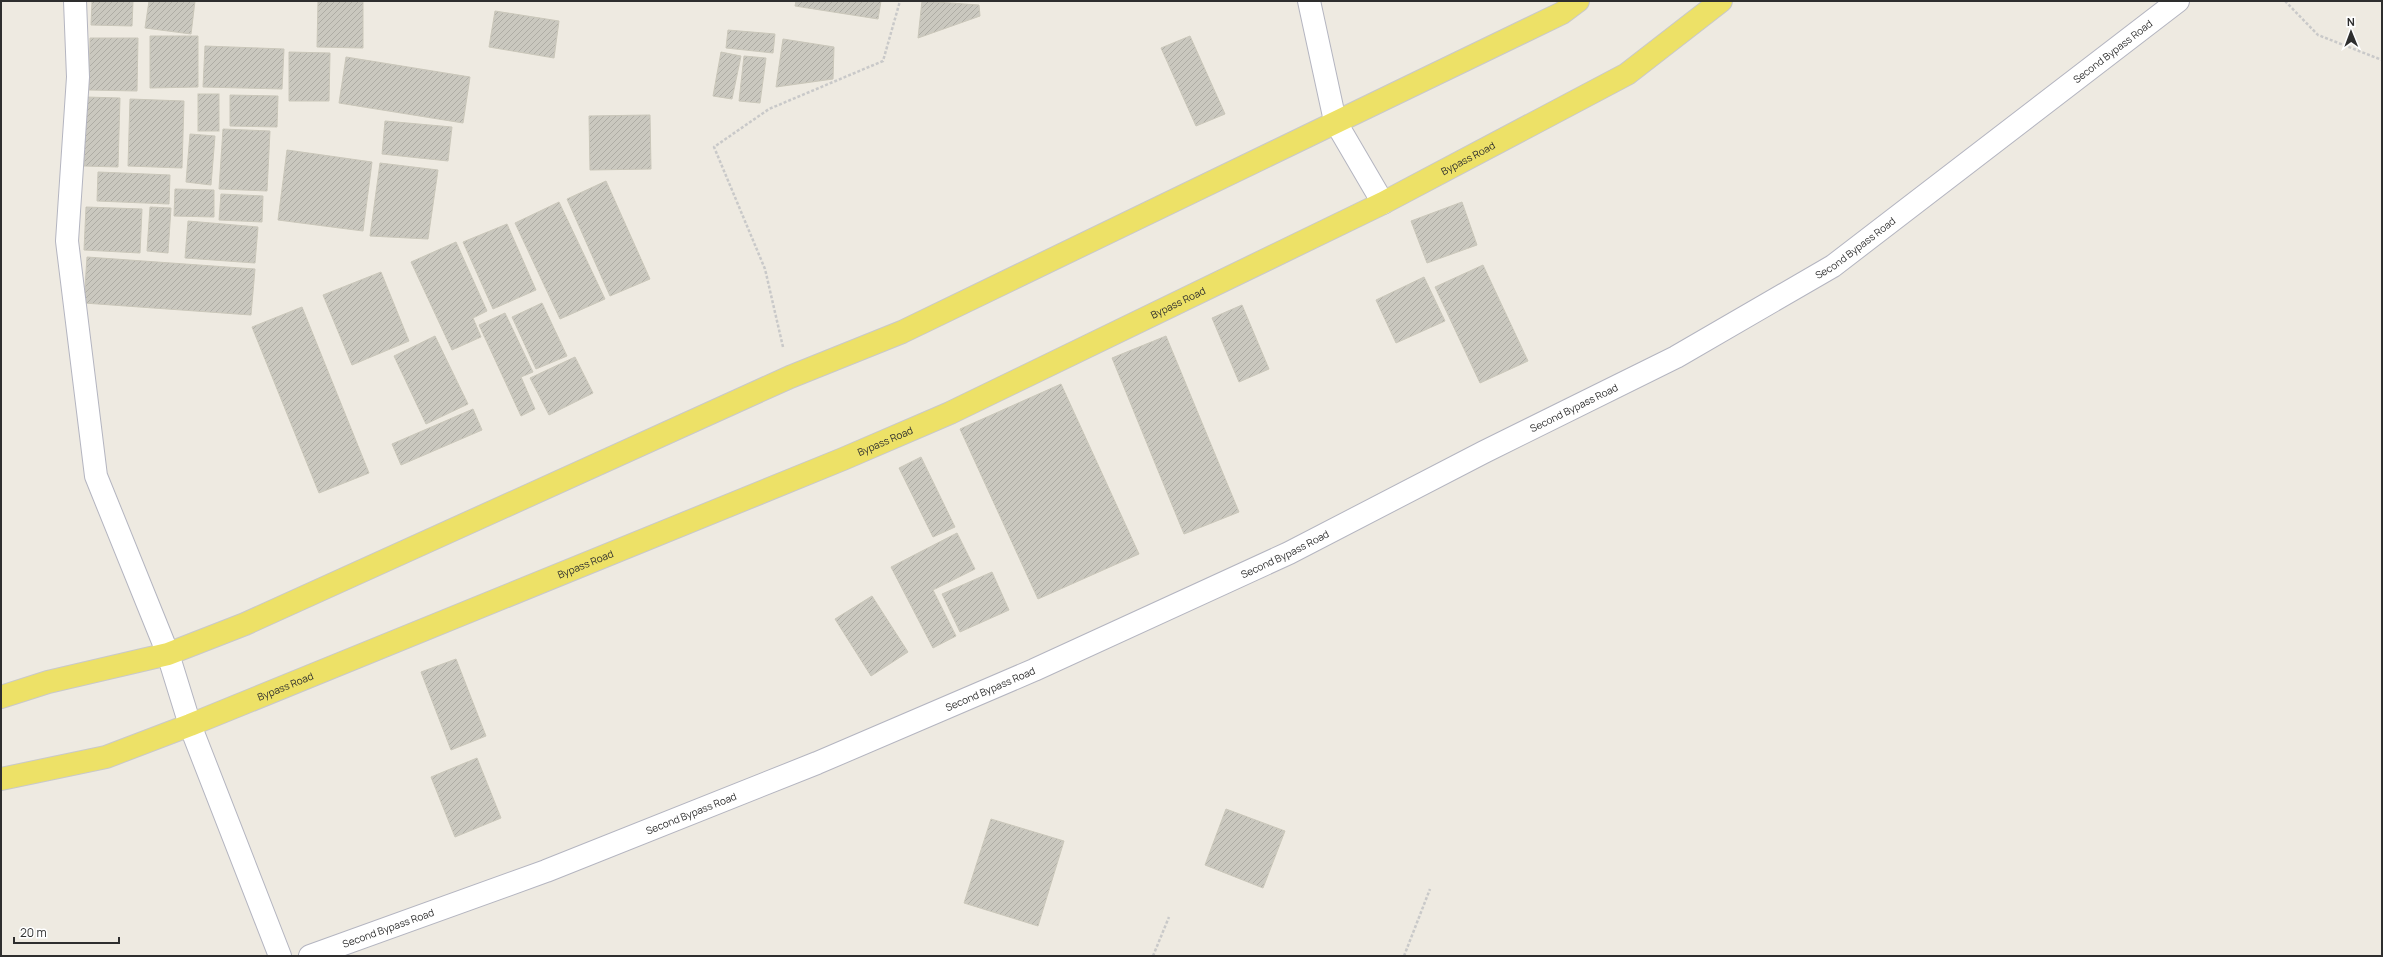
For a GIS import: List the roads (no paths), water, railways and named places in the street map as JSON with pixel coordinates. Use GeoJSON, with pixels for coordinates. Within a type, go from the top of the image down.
{"type":"FeatureCollection","features":[{"type":"Feature","properties":{"kind":"main road"},"geometry":{"type":"LineString","coordinates":[[1,696],[48,682],[168,654],[245,624],[790,377],[902,332],[1562,13],[1578,1]]}},
{"type":"Feature","properties":{"kind":"main road","name":"Bypass Road"},"geometry":{"type":"LineString","coordinates":[[1,779],[106,757],[190,725],[843,459],[950,413],[1383,203],[1627,74],[1721,1]]}},
{"type":"Feature","properties":{"kind":"street"},"geometry":{"type":"LineString","coordinates":[[76,1],[78,77],[67,241],[96,476],[168,654],[190,725],[280,956]]}},
{"type":"Feature","properties":{"kind":"street"},"geometry":{"type":"LineString","coordinates":[[1309,1],[1335,122],[1383,203]]}},
{"type":"Feature","properties":{"kind":"street","name":"Second Bypass Road"},"geometry":{"type":"LineString","coordinates":[[310,956],[553,868],[817,763],[1034,670],[1289,553],[1484,452],[1676,357],[1833,266],[2178,1]]}}]}
